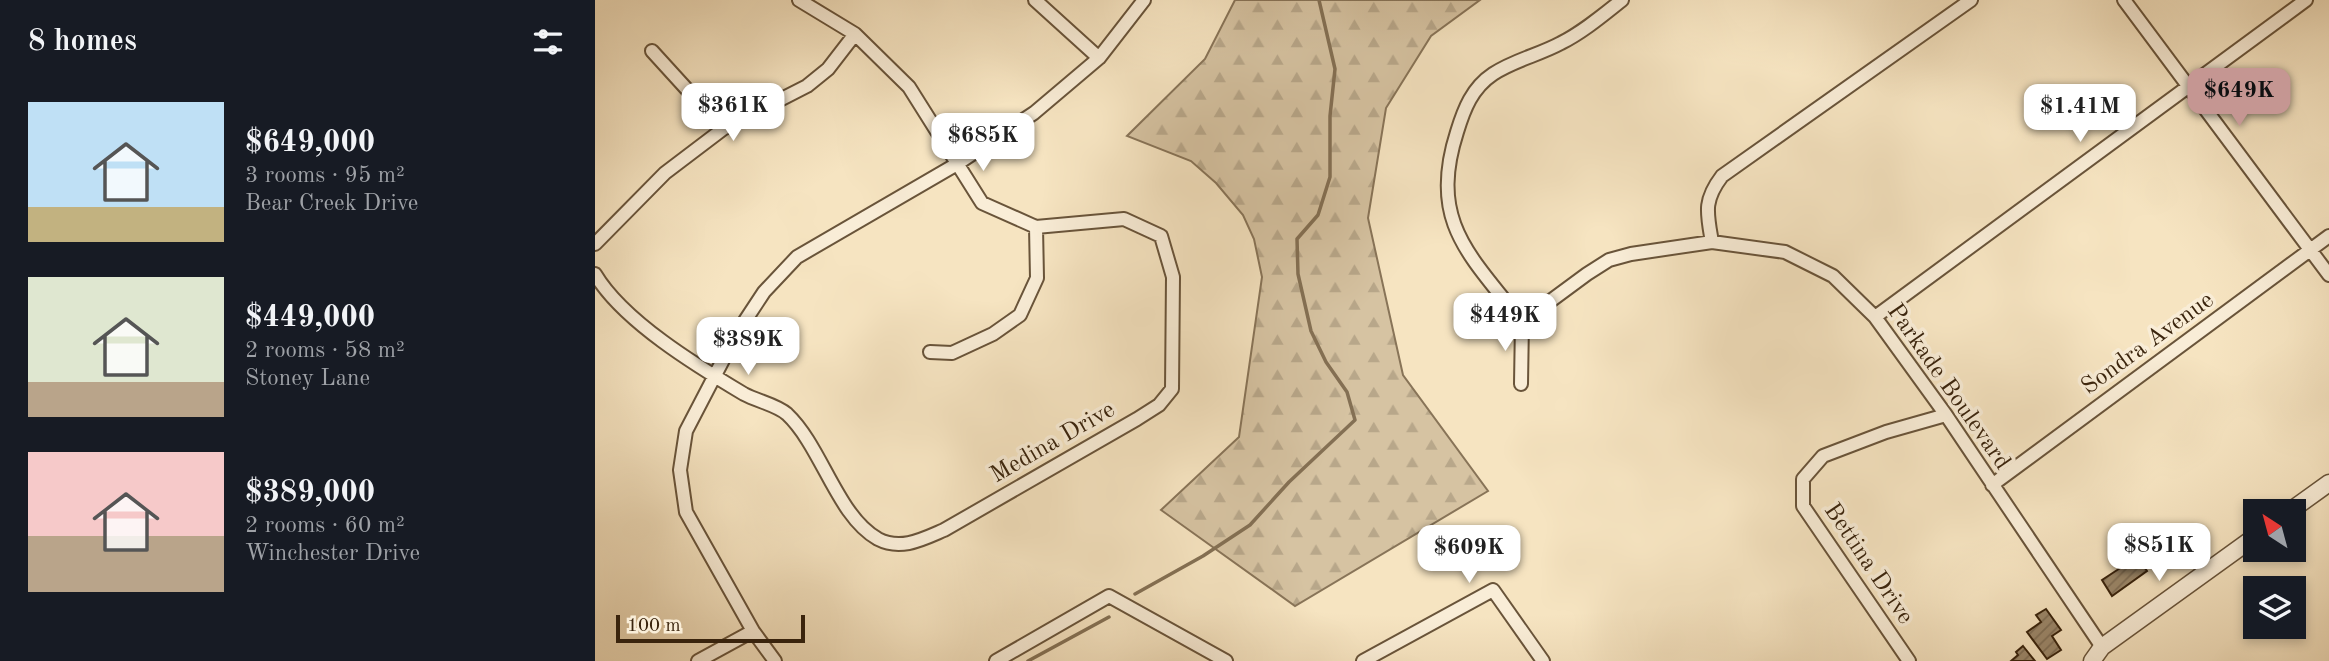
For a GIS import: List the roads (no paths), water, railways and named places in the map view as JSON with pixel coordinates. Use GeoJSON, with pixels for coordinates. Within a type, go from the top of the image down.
{"type":"FeatureCollection","features":[{"type":"Feature","properties":{"kind":"street"},"geometry":{"type":"LineString","coordinates":[[799,0],[855,34],[909,87],[982,203],[1036,227],[1037,278],[1020,315],[993,334],[952,353],[930,352]]}},
{"type":"Feature","properties":{"kind":"street"},"geometry":{"type":"LineString","coordinates":[[1035,0],[1099,58]]}},
{"type":"Feature","properties":{"kind":"street"},"geometry":{"type":"LineString","coordinates":[[775,661],[753,631],[686,512],[680,470],[686,431],[714,376],[764,292],[797,257],[957,164],[1034,113],[1099,58],[1144,0]]}},
{"type":"Feature","properties":{"kind":"street"},"geometry":{"type":"LineString","coordinates":[[1521,384],[1522,322],[1468,251],[1454,224],[1447,201],[1445,176],[1453,145],[1465,107],[1477,88],[1491,75],[1562,43],[1622,0]]}},
{"type":"Feature","properties":{"kind":"street"},"geometry":{"type":"LineString","coordinates":[[1712,243],[1707,212],[1709,192],[1722,176],[1971,0]]}},
{"type":"Feature","properties":{"kind":"street"},"geometry":{"type":"LineString","coordinates":[[2124,0],[2329,275]]}},
{"type":"Feature","properties":{"kind":"street"},"geometry":{"type":"LineString","coordinates":[[1875,317],[2306,0]]}},
{"type":"Feature","properties":{"kind":"street"},"geometry":{"type":"LineString","coordinates":[[595,244],[665,173],[723,129],[807,86],[828,69],[855,34]]}},
{"type":"Feature","properties":{"kind":"street"},"geometry":{"type":"LineString","coordinates":[[652,51],[723,129]]}},
{"type":"Feature","properties":{"kind":"street","name":"Medina Drive"},"geometry":{"type":"LineString","coordinates":[[595,274],[628,311],[714,376],[755,400],[786,413],[817,455],[852,513],[878,538],[904,544],[921,540],[1159,405],[1172,389],[1173,277],[1161,236],[1124,219],[1036,227]]}},
{"type":"Feature","properties":{"kind":"street","name":"Sondra Avenue"},"geometry":{"type":"LineString","coordinates":[[1992,485],[2329,236]]}},
{"type":"Feature","properties":{"kind":"street","name":"Parkade Boulevard"},"geometry":{"type":"LineString","coordinates":[[1522,322],[1609,260],[1712,243],[1785,252],[1833,276],[1875,317],[1946,415],[2102,647]]}},
{"type":"Feature","properties":{"kind":"street","name":"Bettina Drive"},"geometry":{"type":"LineString","coordinates":[[1909,661],[1803,506],[1803,479],[1823,456],[1886,432],[1946,415]]}},
{"type":"Feature","properties":{"kind":"street"},"geometry":{"type":"LineString","coordinates":[[2307,499],[2329,483]]}},
{"type":"Feature","properties":{"kind":"street"},"geometry":{"type":"LineString","coordinates":[[2092,661],[2102,647],[2243,545]]}},
{"type":"Feature","properties":{"kind":"street"},"geometry":{"type":"LineString","coordinates":[[1363,661],[1493,590],[1543,661]]}},
{"type":"Feature","properties":{"kind":"street"},"geometry":{"type":"LineString","coordinates":[[996,661],[1109,596],[1226,661]]}},
{"type":"Feature","properties":{"kind":"street"},"geometry":{"type":"LineString","coordinates":[[698,661],[753,631]]}},
{"type":"Feature","properties":{"kind":"waterway"},"geometry":{"type":"LineString","coordinates":[[1135,594],[1203,556],[1250,525],[1289,482],[1355,420],[1347,392],[1326,362],[1311,331],[1298,274],[1297,239],[1318,215],[1330,177],[1330,116],[1335,69],[1319,0]]}},
{"type":"Feature","properties":{"kind":"waterway"},"geometry":{"type":"LineString","coordinates":[[1028,661],[1109,617]]}}]}
